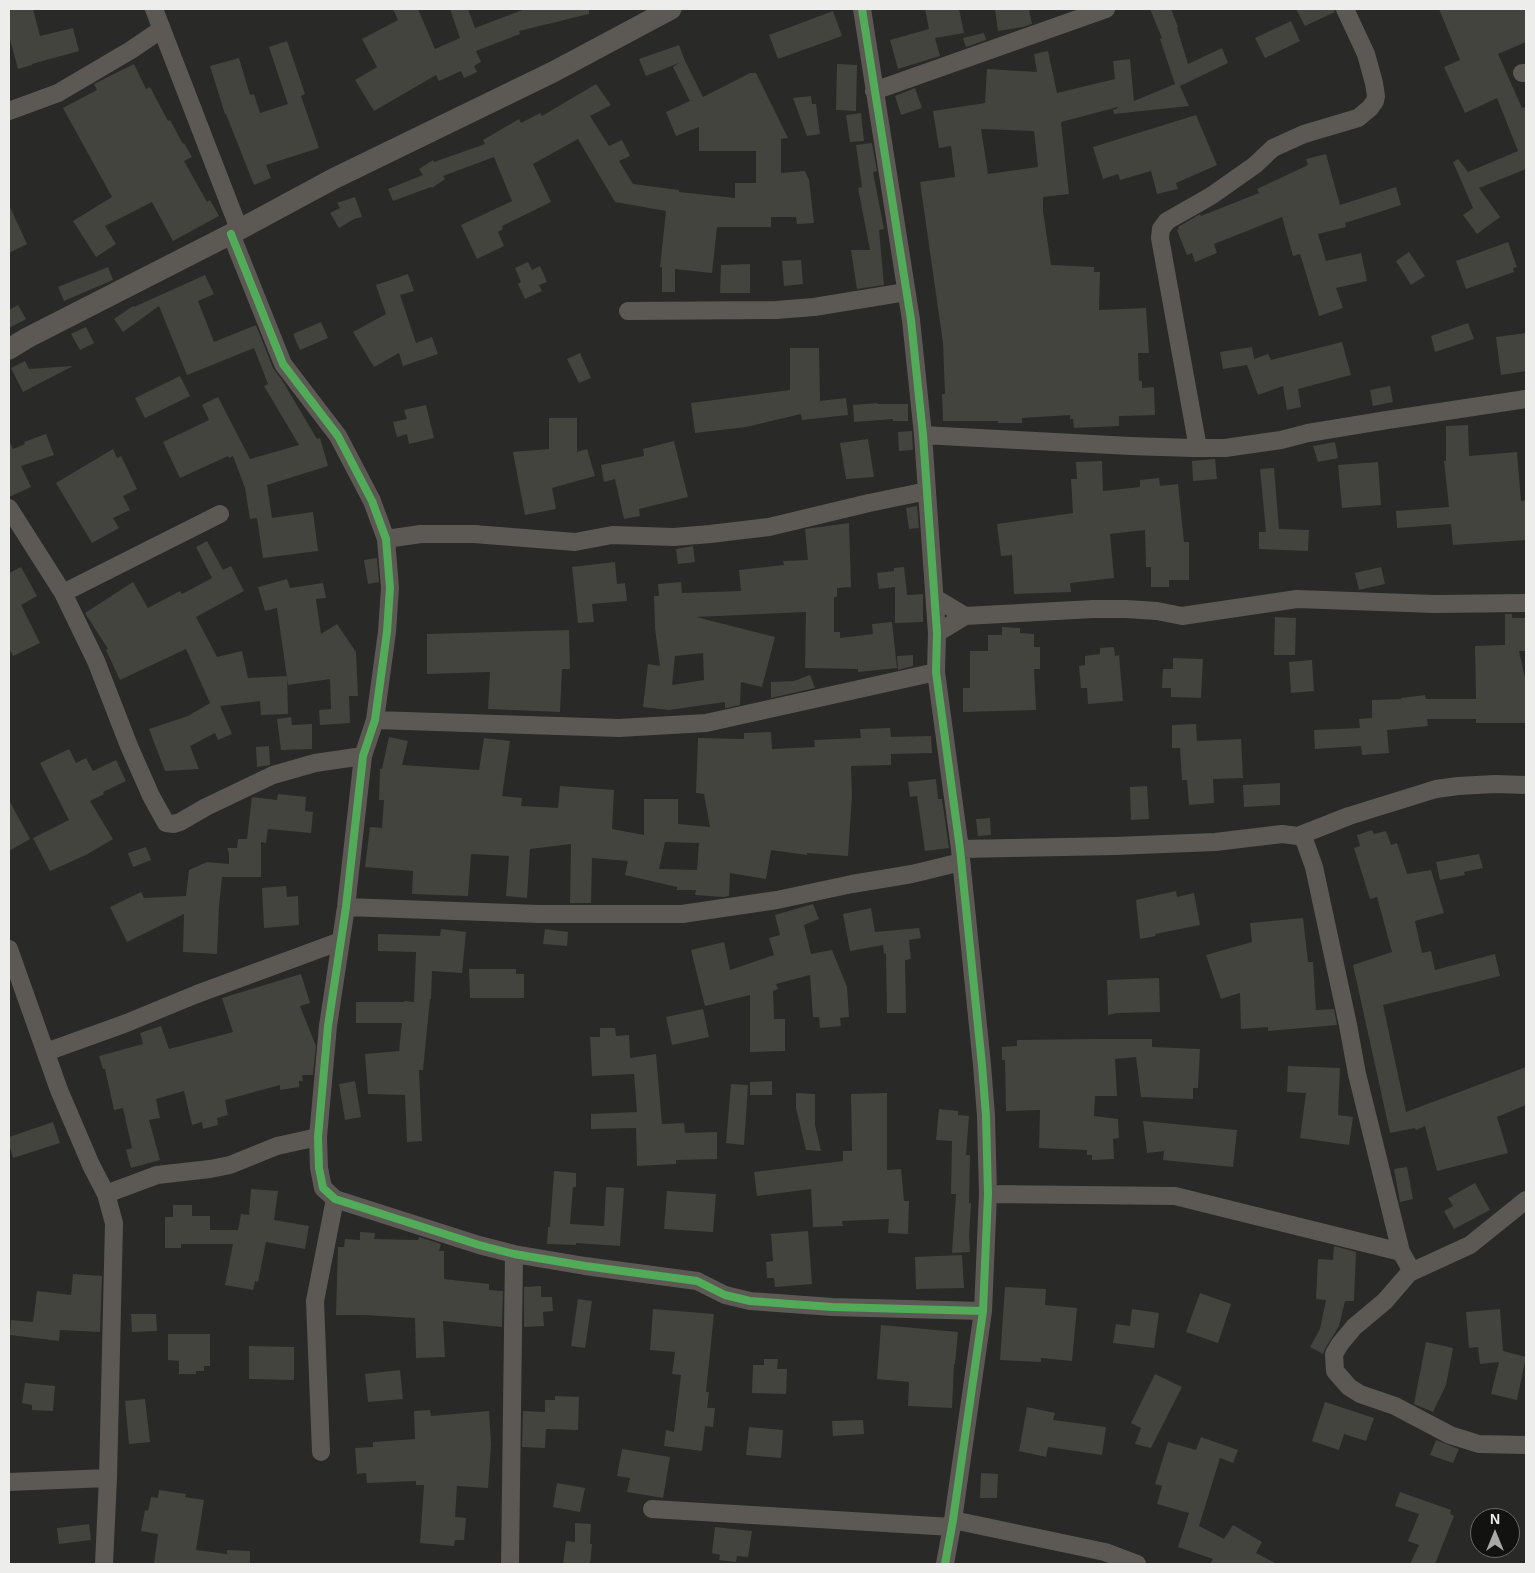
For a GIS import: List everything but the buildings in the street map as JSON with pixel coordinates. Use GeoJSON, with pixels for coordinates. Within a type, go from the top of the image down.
{"type":"FeatureCollection","features":[{"type":"Feature","properties":{"kind":"street"},"geometry":{"type":"LineString","coordinates":[[154,9],[283,364],[338,436],[372,502],[386,538],[390,588],[387,632],[375,720],[362,756],[346,907],[328,1026],[318,1137],[319,1168],[323,1188],[335,1199],[478,1245],[514,1254],[584,1266],[697,1281],[725,1295],[750,1301],[823,1306],[983,1311]]}},
{"type":"Feature","properties":{"kind":"street"},"geometry":{"type":"LineString","coordinates":[[9,349],[333,180],[553,72],[672,9]]}},
{"type":"Feature","properties":{"kind":"street"},"geometry":{"type":"LineString","coordinates":[[862,9],[911,320],[923,435],[935,598],[937,633],[936,672],[960,855],[986,1116],[988,1194],[983,1311],[953,1523],[945,1564]]}},
{"type":"Feature","properties":{"kind":"street"},"geometry":{"type":"LineString","coordinates":[[874,91],[1106,9]]}},
{"type":"Feature","properties":{"kind":"street"},"geometry":{"type":"LineString","coordinates":[[1198,448],[1160,238],[1161,230],[1167,221],[1212,196],[1255,165],[1272,148],[1304,134],[1358,118],[1375,102],[1374,83],[1366,54],[1345,9]]}},
{"type":"Feature","properties":{"kind":"street"},"geometry":{"type":"LineString","coordinates":[[9,111],[58,93],[131,50],[162,29]]}},
{"type":"Feature","properties":{"kind":"street"},"geometry":{"type":"LineString","coordinates":[[628,311],[785,310],[814,308],[906,292]]}},
{"type":"Feature","properties":{"kind":"street"},"geometry":{"type":"LineString","coordinates":[[923,435],[1130,446],[1225,448],[1281,440],[1308,433],[1387,420],[1526,399]]}},
{"type":"Feature","properties":{"kind":"street"},"geometry":{"type":"LineString","coordinates":[[386,538],[421,534],[474,534],[575,542],[612,535],[674,537],[710,534],[769,527],[869,503],[927,492]]}},
{"type":"Feature","properties":{"kind":"street"},"geometry":{"type":"LineString","coordinates":[[9,508],[63,593],[96,661],[129,746],[151,796],[166,823],[174,824],[180,822],[206,807],[273,775],[315,763],[362,756]]}},
{"type":"Feature","properties":{"kind":"street"},"geometry":{"type":"LineString","coordinates":[[63,593],[220,514]]}},
{"type":"Feature","properties":{"kind":"street"},"geometry":{"type":"LineString","coordinates":[[935,598],[965,616]]}},
{"type":"Feature","properties":{"kind":"street"},"geometry":{"type":"LineString","coordinates":[[937,633],[965,616],[1093,609],[1157,611],[1182,616],[1297,599],[1434,604],[1526,603]]}},
{"type":"Feature","properties":{"kind":"street"},"geometry":{"type":"LineString","coordinates":[[375,720],[619,728],[706,723],[936,672]]}},
{"type":"Feature","properties":{"kind":"street"},"geometry":{"type":"LineString","coordinates":[[346,907],[539,914],[682,914],[777,900],[852,884],[912,874],[960,855],[1215,842],[1275,835],[1298,836],[1359,813],[1436,789],[1494,784],[1526,785]]}},
{"type":"Feature","properties":{"kind":"street"},"geometry":{"type":"LineString","coordinates":[[1298,836],[1304,839],[1314,867],[1357,1074],[1401,1252],[1410,1268],[1409,1273]]}},
{"type":"Feature","properties":{"kind":"street"},"geometry":{"type":"LineString","coordinates":[[46,1052],[341,941]]}},
{"type":"Feature","properties":{"kind":"street"},"geometry":{"type":"LineString","coordinates":[[9,949],[59,1090],[91,1165],[106,1194],[114,1223],[104,1564]]}},
{"type":"Feature","properties":{"kind":"street"},"geometry":{"type":"LineString","coordinates":[[106,1194],[157,1175],[230,1165],[277,1146],[318,1137]]}},
{"type":"Feature","properties":{"kind":"street"},"geometry":{"type":"LineString","coordinates":[[988,1194],[1175,1196],[1401,1252]]}},
{"type":"Feature","properties":{"kind":"street"},"geometry":{"type":"LineString","coordinates":[[321,1452],[315,1301],[335,1199]]}},
{"type":"Feature","properties":{"kind":"street"},"geometry":{"type":"LineString","coordinates":[[1526,1200],[1470,1245],[1409,1273],[1385,1301],[1354,1327],[1334,1354],[1335,1371],[1349,1387],[1360,1394],[1395,1406],[1450,1435],[1479,1444],[1526,1444]]}},
{"type":"Feature","properties":{"kind":"street"},"geometry":{"type":"LineString","coordinates":[[510,1564],[514,1254]]}},
{"type":"Feature","properties":{"kind":"street"},"geometry":{"type":"LineString","coordinates":[[9,1482],[108,1478]]}},
{"type":"Feature","properties":{"kind":"street"},"geometry":{"type":"LineString","coordinates":[[652,1509],[953,1523],[1105,1552],[1137,1564]]}},
{"type":"Feature","properties":{"kind":"cycle path"},"geometry":{"type":"LineString","coordinates":[[862,9],[911,320],[923,435],[937,633],[936,672],[960,849],[986,1116],[988,1194],[983,1311],[945,1564]]}},
{"type":"Feature","properties":{"kind":"cycle path"},"geometry":{"type":"LineString","coordinates":[[231,234],[283,364],[338,436],[372,501],[386,539],[390,588],[387,632],[375,720],[363,756],[346,907],[328,1026],[318,1137],[319,1168],[323,1188],[335,1199],[479,1245],[514,1254],[585,1266],[697,1281],[725,1295],[750,1301],[832,1307],[983,1311]]}}]}
